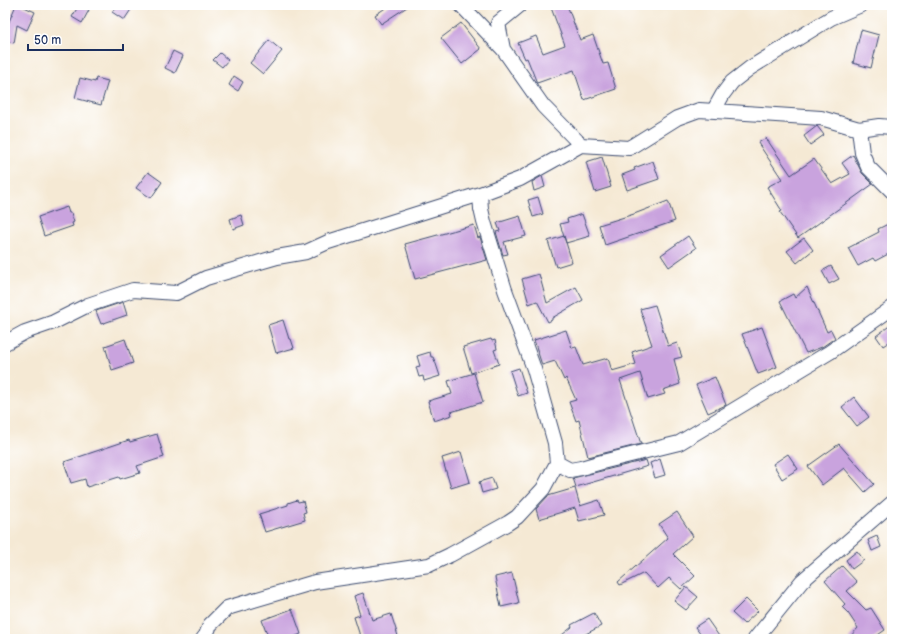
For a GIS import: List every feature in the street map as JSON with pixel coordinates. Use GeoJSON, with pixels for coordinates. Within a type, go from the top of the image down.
{"type":"FeatureCollection","features":[{"type":"Feature","properties":{"kind":"street"},"geometry":{"type":"LineString","coordinates":[[461,5],[503,49],[543,106],[581,144]]}},
{"type":"Feature","properties":{"kind":"street"},"geometry":{"type":"LineString","coordinates":[[503,49],[498,23],[520,5]]}},
{"type":"Feature","properties":{"kind":"street"},"geometry":{"type":"LineString","coordinates":[[714,110],[732,82],[750,68],[831,18],[861,5]]}},
{"type":"Feature","properties":{"kind":"street"},"geometry":{"type":"LineString","coordinates":[[5,343],[24,332],[54,322],[88,305],[133,290],[176,293],[206,278],[277,257],[306,252],[328,242],[480,194],[520,179],[581,144],[629,148],[677,118],[699,110],[821,118],[858,129],[879,126],[892,127]]}},
{"type":"Feature","properties":{"kind":"street"},"geometry":{"type":"LineString","coordinates":[[858,129],[862,153],[868,167],[892,191]]}},
{"type":"Feature","properties":{"kind":"street"},"geometry":{"type":"LineString","coordinates":[[203,639],[210,625],[227,608],[315,582],[429,565],[450,555],[516,517],[543,489],[557,463],[555,443],[534,369],[505,290],[484,222],[480,194]]}},
{"type":"Feature","properties":{"kind":"street"},"geometry":{"type":"LineString","coordinates":[[557,463],[570,470],[679,443],[830,352],[892,308]]}},
{"type":"Feature","properties":{"kind":"street"},"geometry":{"type":"LineString","coordinates":[[755,639],[802,581],[892,503]]}},
{"type":"Feature","properties":{"kind":"building"},"geometry":{"type":"Polygon","coordinates":[[[16,5],[20,5],[35,12],[27,30],[17,25],[14,43],[5,41],[5,31],[16,5]]]}},
{"type":"Feature","properties":{"kind":"building"},"geometry":{"type":"Polygon","coordinates":[[[79,5],[89,10],[82,23],[72,17],[79,5]]]}},
{"type":"Feature","properties":{"kind":"building"},"geometry":{"type":"Polygon","coordinates":[[[117,5],[134,5],[124,20],[112,12],[117,5]]]}},
{"type":"Feature","properties":{"kind":"building"},"geometry":{"type":"Polygon","coordinates":[[[390,5],[410,5],[381,24],[375,15],[390,5]]]}},
{"type":"Feature","properties":{"kind":"building"},"geometry":{"type":"Polygon","coordinates":[[[550,5],[567,5],[580,40],[593,35],[603,64],[608,63],[616,89],[584,100],[574,70],[537,83],[527,58],[525,59],[518,43],[536,36],[543,53],[565,45],[550,5]]]}},
{"type":"Feature","properties":{"kind":"building"},"geometry":{"type":"Polygon","coordinates":[[[461,23],[481,49],[462,64],[441,38],[461,23]]]}},
{"type":"Feature","properties":{"kind":"building"},"geometry":{"type":"Polygon","coordinates":[[[861,30],[879,35],[871,68],[853,63],[861,30]]]}},
{"type":"Feature","properties":{"kind":"building"},"geometry":{"type":"Polygon","coordinates":[[[269,40],[282,51],[263,74],[250,63],[269,40]]]}},
{"type":"Feature","properties":{"kind":"building"},"geometry":{"type":"Polygon","coordinates":[[[173,51],[183,56],[175,73],[165,68],[173,51]]]}},
{"type":"Feature","properties":{"kind":"building"},"geometry":{"type":"Polygon","coordinates":[[[220,53],[228,60],[222,67],[213,60],[220,53]]]}},
{"type":"Feature","properties":{"kind":"building"},"geometry":{"type":"Polygon","coordinates":[[[234,76],[243,82],[238,91],[229,85],[234,76]]]}},
{"type":"Feature","properties":{"kind":"building"},"geometry":{"type":"Polygon","coordinates":[[[80,78],[95,82],[96,78],[108,81],[101,105],[75,98],[80,78]]]}},
{"type":"Feature","properties":{"kind":"building"},"geometry":{"type":"Polygon","coordinates":[[[817,126],[824,135],[810,145],[804,136],[817,126]]]}},
{"type":"Feature","properties":{"kind":"building"},"geometry":{"type":"Polygon","coordinates":[[[766,138],[791,175],[814,159],[832,184],[850,174],[842,163],[853,155],[862,173],[873,184],[798,238],[780,212],[782,211],[767,187],[782,179],[758,143],[766,138]]]}},
{"type":"Feature","properties":{"kind":"building"},"geometry":{"type":"Polygon","coordinates":[[[602,157],[611,187],[595,192],[586,162],[602,157]]]}},
{"type":"Feature","properties":{"kind":"building"},"geometry":{"type":"Polygon","coordinates":[[[653,161],[659,179],[627,190],[622,175],[635,170],[634,168],[653,161]]]}},
{"type":"Feature","properties":{"kind":"building"},"geometry":{"type":"Polygon","coordinates":[[[148,172],[162,182],[151,198],[136,188],[148,172]]]}},
{"type":"Feature","properties":{"kind":"building"},"geometry":{"type":"Polygon","coordinates":[[[542,176],[545,187],[534,191],[532,182],[542,176]]]}},
{"type":"Feature","properties":{"kind":"building"},"geometry":{"type":"Polygon","coordinates":[[[538,197],[543,214],[533,217],[528,200],[538,197]]]}},
{"type":"Feature","properties":{"kind":"building"},"geometry":{"type":"Polygon","coordinates":[[[668,201],[675,221],[605,245],[599,225],[668,201]]]}},
{"type":"Feature","properties":{"kind":"building"},"geometry":{"type":"Polygon","coordinates":[[[67,207],[74,222],[72,223],[73,226],[44,236],[38,217],[67,207]]]}},
{"type":"Feature","properties":{"kind":"building"},"geometry":{"type":"Polygon","coordinates":[[[582,214],[590,236],[566,243],[560,224],[568,222],[567,219],[582,214]]]}},
{"type":"Feature","properties":{"kind":"building"},"geometry":{"type":"Polygon","coordinates":[[[241,215],[244,225],[233,229],[230,219],[241,215]]]}},
{"type":"Feature","properties":{"kind":"building"},"geometry":{"type":"Polygon","coordinates":[[[520,216],[526,236],[504,242],[508,254],[503,255],[496,232],[500,231],[497,223],[520,216]]]}},
{"type":"Feature","properties":{"kind":"building"},"geometry":{"type":"Polygon","coordinates":[[[892,222],[892,252],[875,261],[873,258],[858,266],[848,248],[879,232],[878,229],[892,222]]]}},
{"type":"Feature","properties":{"kind":"building"},"geometry":{"type":"Polygon","coordinates":[[[474,225],[478,238],[480,237],[487,260],[415,279],[405,244],[474,225]]]}},
{"type":"Feature","properties":{"kind":"building"},"geometry":{"type":"Polygon","coordinates":[[[564,236],[572,262],[556,267],[548,241],[564,236]]]}},
{"type":"Feature","properties":{"kind":"building"},"geometry":{"type":"Polygon","coordinates":[[[688,236],[696,248],[669,267],[661,255],[688,236]]]}},
{"type":"Feature","properties":{"kind":"building"},"geometry":{"type":"Polygon","coordinates":[[[804,238],[813,250],[797,263],[787,251],[804,238]]]}},
{"type":"Feature","properties":{"kind":"building"},"geometry":{"type":"Polygon","coordinates":[[[831,266],[839,279],[829,284],[822,271],[831,266]]]}},
{"type":"Feature","properties":{"kind":"building"},"geometry":{"type":"Polygon","coordinates":[[[539,274],[547,303],[576,287],[583,300],[552,318],[552,320],[548,322],[537,301],[529,304],[522,279],[539,274]]]}},
{"type":"Feature","properties":{"kind":"building"},"geometry":{"type":"Polygon","coordinates":[[[807,287],[827,332],[831,330],[835,338],[822,347],[806,353],[780,301],[793,294],[795,298],[807,287]]]}},
{"type":"Feature","properties":{"kind":"building"},"geometry":{"type":"Polygon","coordinates":[[[123,302],[127,315],[101,324],[96,311],[123,302]]]}},
{"type":"Feature","properties":{"kind":"building"},"geometry":{"type":"Polygon","coordinates":[[[655,305],[668,346],[677,343],[682,357],[674,359],[680,384],[663,390],[665,394],[648,399],[640,373],[620,380],[641,444],[588,457],[579,420],[576,421],[569,402],[576,400],[566,378],[564,380],[555,361],[542,365],[534,340],[566,330],[572,348],[576,347],[583,365],[608,358],[612,371],[636,364],[632,352],[652,345],[640,309],[655,305]]]}},
{"type":"Feature","properties":{"kind":"building"},"geometry":{"type":"Polygon","coordinates":[[[283,320],[289,339],[291,339],[294,348],[276,353],[268,325],[283,320]]]}},
{"type":"Feature","properties":{"kind":"building"},"geometry":{"type":"Polygon","coordinates":[[[892,324],[892,340],[883,346],[876,336],[892,324]]]}},
{"type":"Feature","properties":{"kind":"building"},"geometry":{"type":"Polygon","coordinates":[[[762,327],[777,367],[758,374],[742,334],[762,327]]]}},
{"type":"Feature","properties":{"kind":"building"},"geometry":{"type":"Polygon","coordinates":[[[125,339],[133,363],[112,370],[105,346],[125,339]]]}},
{"type":"Feature","properties":{"kind":"building"},"geometry":{"type":"Polygon","coordinates":[[[491,339],[492,341],[495,340],[497,349],[494,350],[499,364],[471,373],[463,347],[491,339]]]}},
{"type":"Feature","properties":{"kind":"building"},"geometry":{"type":"Polygon","coordinates":[[[430,352],[440,376],[424,381],[423,376],[419,377],[416,367],[420,366],[417,356],[430,352]]]}},
{"type":"Feature","properties":{"kind":"building"},"geometry":{"type":"Polygon","coordinates":[[[519,368],[527,393],[518,396],[510,371],[519,368]]]}},
{"type":"Feature","properties":{"kind":"building"},"geometry":{"type":"Polygon","coordinates":[[[474,373],[483,402],[451,412],[452,415],[434,421],[428,401],[452,394],[448,381],[474,373]]]}},
{"type":"Feature","properties":{"kind":"building"},"geometry":{"type":"Polygon","coordinates":[[[715,377],[726,405],[708,413],[696,385],[715,377]]]}},
{"type":"Feature","properties":{"kind":"building"},"geometry":{"type":"Polygon","coordinates":[[[854,397],[869,417],[857,426],[842,407],[854,397]]]}},
{"type":"Feature","properties":{"kind":"building"},"geometry":{"type":"Polygon","coordinates":[[[157,434],[164,457],[137,466],[140,473],[120,479],[119,477],[87,487],[85,479],[71,483],[64,462],[129,440],[130,442],[157,434]]]}},
{"type":"Feature","properties":{"kind":"building"},"geometry":{"type":"Polygon","coordinates":[[[839,444],[874,484],[865,492],[844,468],[822,485],[808,466],[839,444]]]}},
{"type":"Feature","properties":{"kind":"building"},"geometry":{"type":"Polygon","coordinates":[[[461,452],[470,482],[451,488],[442,458],[461,452]]]}},
{"type":"Feature","properties":{"kind":"building"},"geometry":{"type":"Polygon","coordinates":[[[788,454],[798,469],[782,479],[773,464],[788,454]]]}},
{"type":"Feature","properties":{"kind":"building"},"geometry":{"type":"Polygon","coordinates":[[[660,459],[665,475],[655,478],[650,463],[660,459]]]}},
{"type":"Feature","properties":{"kind":"building"},"geometry":{"type":"Polygon","coordinates":[[[646,460],[648,466],[576,487],[573,478],[646,460]]]}},
{"type":"Feature","properties":{"kind":"building"},"geometry":{"type":"Polygon","coordinates":[[[492,478],[496,489],[482,493],[479,482],[492,478]]]}},
{"type":"Feature","properties":{"kind":"building"},"geometry":{"type":"Polygon","coordinates":[[[575,488],[580,506],[599,500],[604,515],[579,521],[575,508],[539,519],[536,509],[548,496],[575,488]]]}},
{"type":"Feature","properties":{"kind":"building"},"geometry":{"type":"Polygon","coordinates":[[[297,500],[298,502],[303,501],[306,512],[303,513],[305,520],[265,532],[259,514],[288,505],[288,503],[297,500]]]}},
{"type":"Feature","properties":{"kind":"building"},"geometry":{"type":"Polygon","coordinates":[[[677,512],[693,536],[673,554],[695,576],[681,589],[669,578],[658,588],[644,573],[620,585],[618,582],[668,538],[659,524],[677,512]]]}},
{"type":"Feature","properties":{"kind":"building"},"geometry":{"type":"Polygon","coordinates":[[[877,536],[881,547],[872,551],[868,540],[877,536]]]}},
{"type":"Feature","properties":{"kind":"building"},"geometry":{"type":"Polygon","coordinates":[[[857,551],[864,560],[852,569],[846,560],[857,551]]]}},
{"type":"Feature","properties":{"kind":"building"},"geometry":{"type":"Polygon","coordinates":[[[842,566],[857,582],[847,591],[866,610],[871,608],[885,630],[872,639],[848,639],[858,628],[842,607],[845,604],[825,581],[842,566]]]}},
{"type":"Feature","properties":{"kind":"building"},"geometry":{"type":"Polygon","coordinates":[[[512,573],[519,603],[501,607],[495,577],[512,573]]]}},
{"type":"Feature","properties":{"kind":"building"},"geometry":{"type":"Polygon","coordinates":[[[686,587],[698,597],[686,610],[674,601],[686,587]]]}},
{"type":"Feature","properties":{"kind":"building"},"geometry":{"type":"Polygon","coordinates":[[[363,593],[372,620],[391,614],[398,636],[390,639],[361,639],[354,617],[360,615],[354,596],[363,593]]]}},
{"type":"Feature","properties":{"kind":"building"},"geometry":{"type":"Polygon","coordinates":[[[746,599],[758,611],[744,624],[732,613],[746,599]]]}},
{"type":"Feature","properties":{"kind":"building"},"geometry":{"type":"Polygon","coordinates":[[[292,609],[301,634],[289,639],[269,639],[262,620],[292,609]]]}},
{"type":"Feature","properties":{"kind":"building"},"geometry":{"type":"Polygon","coordinates":[[[594,613],[601,626],[576,639],[557,639],[572,627],[571,625],[594,613]]]}},
{"type":"Feature","properties":{"kind":"building"},"geometry":{"type":"Polygon","coordinates":[[[707,619],[721,639],[704,639],[695,627],[707,619]]]}}]}
